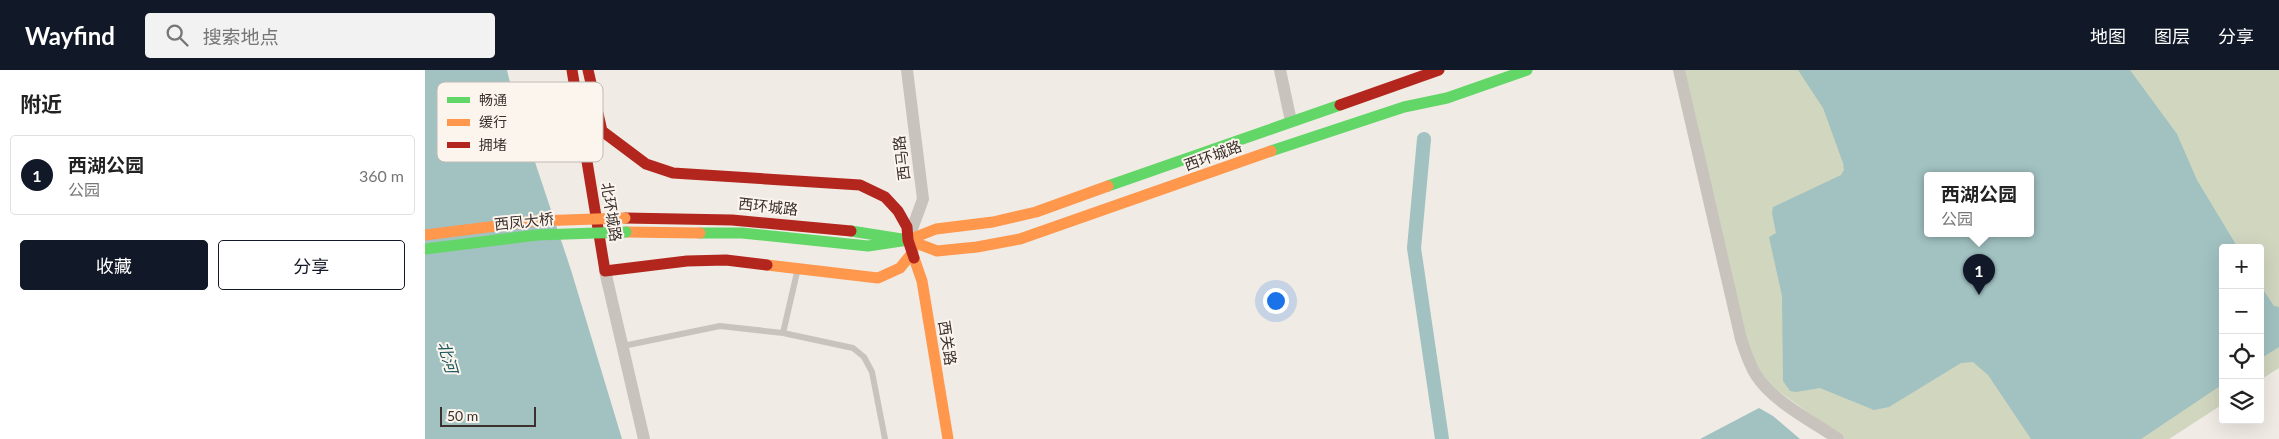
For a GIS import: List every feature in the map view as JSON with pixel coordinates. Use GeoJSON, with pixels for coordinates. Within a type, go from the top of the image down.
{"type":"FeatureCollection","features":[{"type":"Feature","properties":{"kind":"main road","name":"西环城路"},"geometry":{"type":"LineString","coordinates":[[626,232],[742,232],[868,246],[911,246],[936,229],[983,224],[1036,212],[1439,70]]}},
{"type":"Feature","properties":{"kind":"main road","name":"西环城路"},"geometry":{"type":"LineString","coordinates":[[625,218],[743,219],[869,233],[911,246],[937,251],[977,247],[1028,237],[1318,135],[1404,107],[1447,98],[1527,70]]}},
{"type":"Feature","properties":{"kind":"main road","name":"西关路"},"geometry":{"type":"LineString","coordinates":[[603,132],[646,164],[673,173],[860,185],[885,197],[899,211],[907,227],[922,281],[948,439]]}},
{"type":"Feature","properties":{"kind":"main road","name":"北环城路"},"geometry":{"type":"LineString","coordinates":[[587,162],[605,271]]}},
{"type":"Feature","properties":{"kind":"main road","name":"西凤大桥"},"geometry":{"type":"LineString","coordinates":[[425,235],[535,221],[625,218]]}},
{"type":"Feature","properties":{"kind":"main road","name":"西凤大桥"},"geometry":{"type":"LineString","coordinates":[[425,248],[537,235],[626,232]]}},
{"type":"Feature","properties":{"kind":"main road"},"geometry":{"type":"LineString","coordinates":[[605,271],[707,259],[750,261],[878,278],[900,268],[911,246]]}},
{"type":"Feature","properties":{"kind":"street","name":"西马路"},"geometry":{"type":"LineString","coordinates":[[907,70],[923,199],[911,246]]}},
{"type":"Feature","properties":{"kind":"street"},"geometry":{"type":"LineString","coordinates":[[1280,70],[1291,121]]}},
{"type":"Feature","properties":{"kind":"street"},"geometry":{"type":"LineString","coordinates":[[1679,70],[1741,339],[1749,361],[1757,376],[1768,390],[1838,439]]}},
{"type":"Feature","properties":{"kind":"street"},"geometry":{"type":"LineString","coordinates":[[605,271],[644,439]]}},
{"type":"Feature","properties":{"kind":"lane"},"geometry":{"type":"LineString","coordinates":[[783,333],[798,268]]}},
{"type":"Feature","properties":{"kind":"lane"},"geometry":{"type":"LineString","coordinates":[[623,346],[721,326],[783,333],[853,348],[859,352],[872,372],[885,439]]}},
{"type":"Feature","properties":{"kind":"green space"},"geometry":{"type":"Polygon","coordinates":[[[1685,70],[2279,70],[2279,368],[2264,377],[2264,244],[2219,244],[2219,407],[2169,439],[1845,439],[1766,382],[1745,342],[1685,70]]]}},
{"type":"Feature","properties":{"kind":"water","name":"北河"},"geometry":{"type":"Polygon","coordinates":[[[425,70],[507,70],[510,82],[437,82],[437,162],[535,162],[571,270],[622,439],[425,439],[425,70]]]}},
{"type":"Feature","properties":{"kind":"water"},"geometry":{"type":"Polygon","coordinates":[[[1798,70],[2130,70],[2177,134],[2197,180],[2236,244],[2219,244],[2219,387],[2141,439],[2031,439],[1988,375],[1973,362],[1961,363],[1889,407],[1874,410],[1820,388],[1796,392],[1790,391],[1783,381],[1782,296],[1769,237],[1776,233],[1772,213],[1773,207],[1841,175],[1844,170],[1823,108],[1798,70]]]}},
{"type":"Feature","properties":{"kind":"water"},"geometry":{"type":"Polygon","coordinates":[[[2264,291],[2274,306],[2279,307],[2279,347],[2264,356],[2264,291]]]}},
{"type":"Feature","properties":{"kind":"water"},"geometry":{"type":"Polygon","coordinates":[[[1759,408],[1773,416],[1800,439],[1700,439],[1759,408]]]}},
{"type":"Feature","properties":{"kind":"waterway"},"geometry":{"type":"LineString","coordinates":[[1424,139],[1414,248],[1442,439]]}},
{"type":"Feature","properties":{"kind":"traffic: fast"},"geometry":{"type":"LineString","coordinates":[[1271,151],[1404,107],[1447,98],[1527,70]]}},
{"type":"Feature","properties":{"kind":"traffic: fast"},"geometry":{"type":"LineString","coordinates":[[1108,186],[1340,105]]}},
{"type":"Feature","properties":{"kind":"traffic: fast"},"geometry":{"type":"LineString","coordinates":[[700,233],[742,233],[868,246],[908,240],[851,231]]}},
{"type":"Feature","properties":{"kind":"traffic: fast"},"geometry":{"type":"LineString","coordinates":[[425,249],[537,235],[626,232]]}},
{"type":"Feature","properties":{"kind":"traffic: slow"},"geometry":{"type":"LineString","coordinates":[[908,240],[937,251],[977,247],[1020,239],[1271,151]]}},
{"type":"Feature","properties":{"kind":"traffic: slow"},"geometry":{"type":"LineString","coordinates":[[908,240],[936,229],[993,222],[1036,212],[1108,186]]}},
{"type":"Feature","properties":{"kind":"traffic: slow"},"geometry":{"type":"LineString","coordinates":[[425,235],[536,221],[625,218]]}},
{"type":"Feature","properties":{"kind":"traffic: slow"},"geometry":{"type":"LineString","coordinates":[[626,232],[700,233]]}},
{"type":"Feature","properties":{"kind":"traffic: slow"},"geometry":{"type":"LineString","coordinates":[[767,265],[878,278],[900,268],[913,252]]}},
{"type":"Feature","properties":{"kind":"traffic: slow"},"geometry":{"type":"LineString","coordinates":[[914,258],[922,281],[948,439]]}},
{"type":"Feature","properties":{"kind":"traffic: jam"},"geometry":{"type":"LineString","coordinates":[[572,70],[574,82]]}},
{"type":"Feature","properties":{"kind":"traffic: jam"},"geometry":{"type":"LineString","coordinates":[[588,70],[591,82]]}},
{"type":"Feature","properties":{"kind":"traffic: jam"},"geometry":{"type":"LineString","coordinates":[[1340,105],[1439,70]]}},
{"type":"Feature","properties":{"kind":"traffic: jam"},"geometry":{"type":"LineString","coordinates":[[603,132],[646,164],[673,173],[860,185],[885,197],[898,211],[907,227],[908,240],[914,258]]}},
{"type":"Feature","properties":{"kind":"traffic: jam"},"geometry":{"type":"LineString","coordinates":[[587,162],[605,271],[687,261],[726,260],[767,265]]}},
{"type":"Feature","properties":{"kind":"traffic: jam"},"geometry":{"type":"LineString","coordinates":[[625,218],[732,220],[851,231]]}},
{"type":"Feature","properties":{"kind":"place","name":"西湖公园"},"geometry":{"type":"Point","coordinates":[1979,295]}}]}
